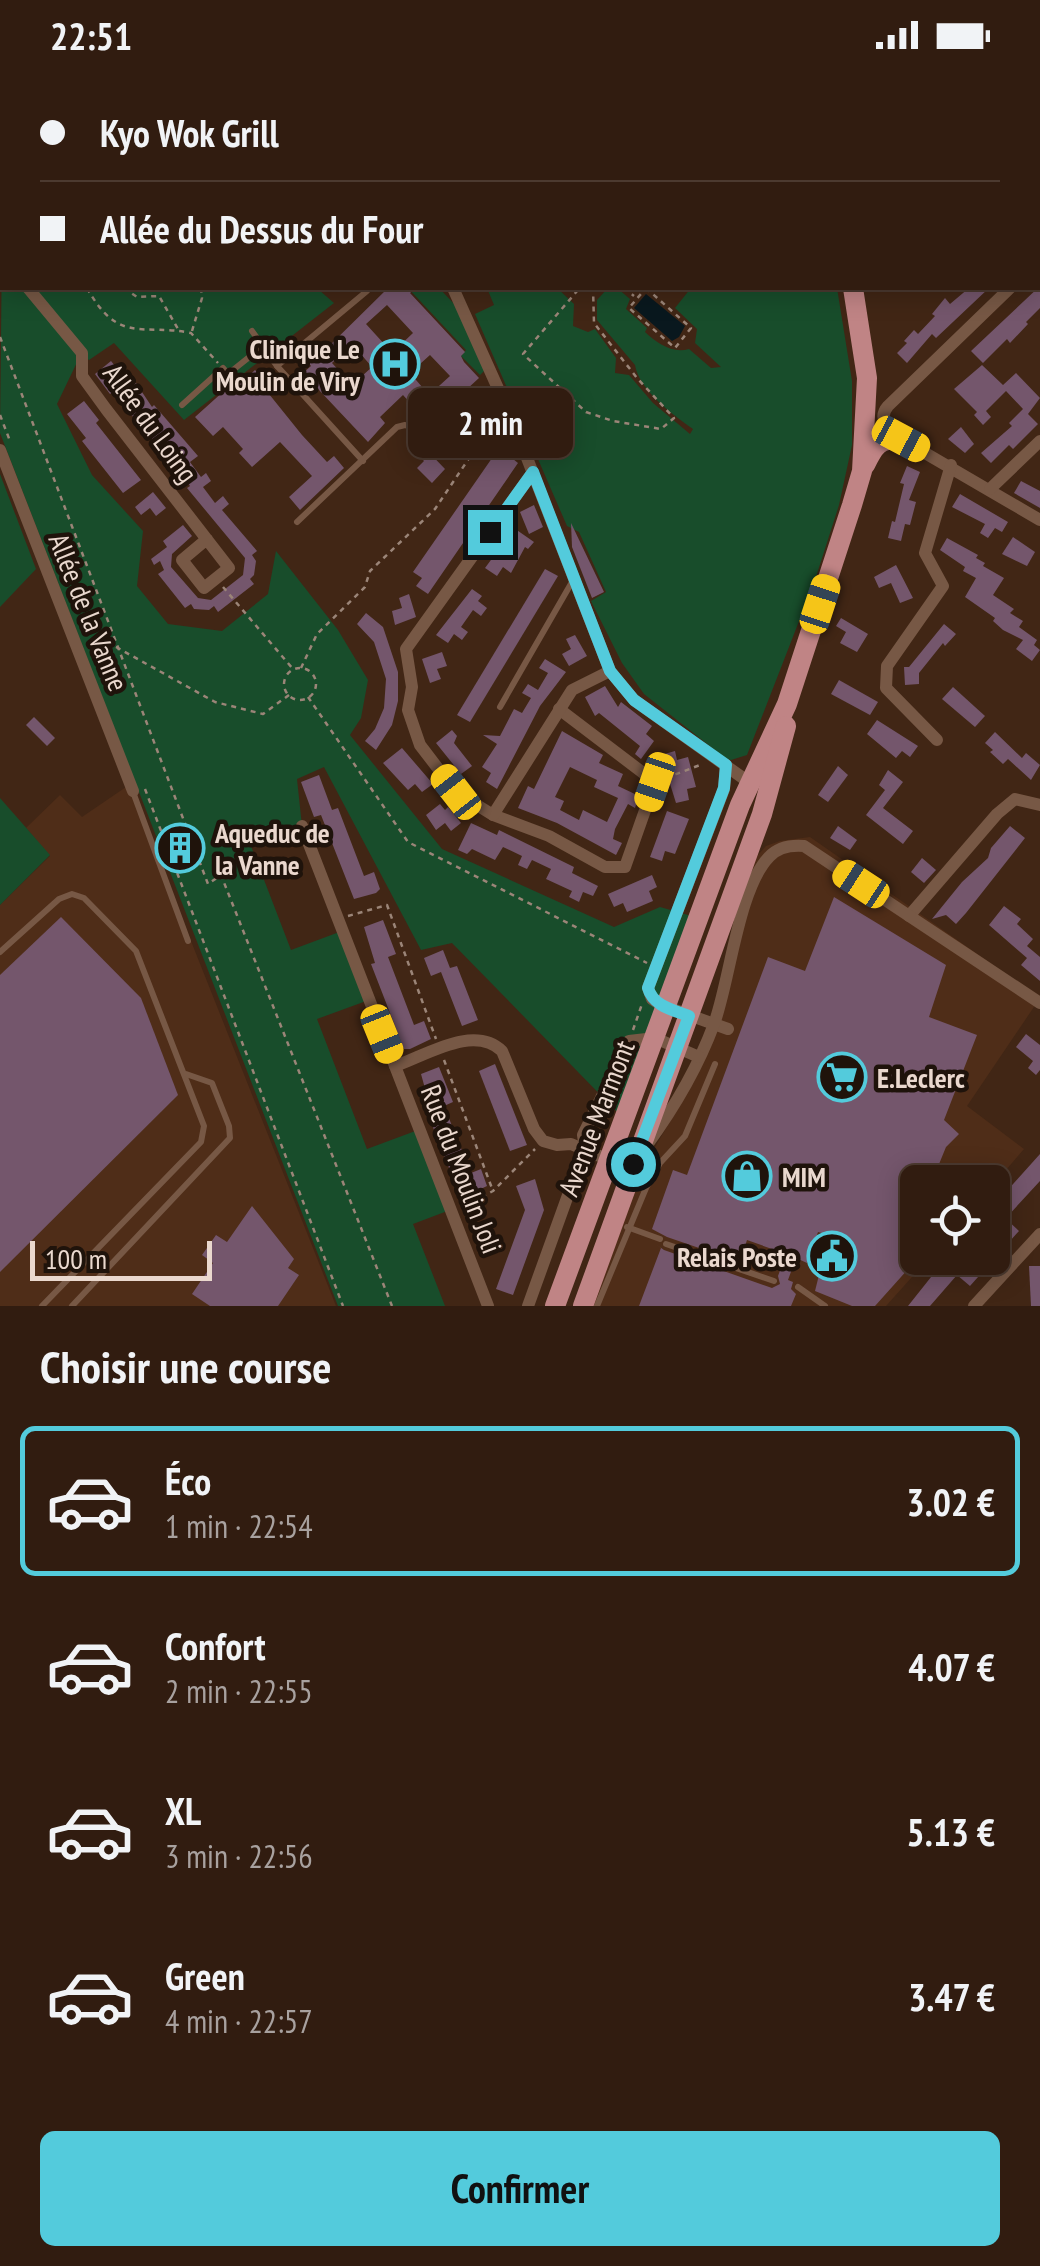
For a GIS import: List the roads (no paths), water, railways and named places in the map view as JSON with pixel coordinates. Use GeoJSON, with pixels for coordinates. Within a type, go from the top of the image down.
{"type":"FeatureCollection","features":[{"type":"Feature","properties":{"kind":"main road","name":"Avenue Marmont"},"geometry":{"type":"LineString","coordinates":[[564,1306],[680,1005],[774,726],[787,704],[862,471],[867,378],[853,290]]}},
{"type":"Feature","properties":{"kind":"main road"},"geometry":{"type":"LineString","coordinates":[[867,378],[870,393],[889,406]]}},
{"type":"Feature","properties":{"kind":"main road"},"geometry":{"type":"LineString","coordinates":[[862,471],[874,446],[888,439],[901,439]]}},
{"type":"Feature","properties":{"kind":"main road","name":"Avenue Marmont"},"geometry":{"type":"LineString","coordinates":[[751,798],[785,730],[787,704]]}},
{"type":"Feature","properties":{"kind":"main road","name":"Avenue Marmont"},"geometry":{"type":"LineString","coordinates":[[680,1005],[762,814],[751,798]]}},
{"type":"Feature","properties":{"kind":"main road","name":"Avenue Marmont"},"geometry":{"type":"LineString","coordinates":[[555,1306],[609,1160],[664,1049]]}},
{"type":"Feature","properties":{"kind":"main road","name":"Avenue Marmont"},"geometry":{"type":"LineString","coordinates":[[572,1306],[633,1164],[664,1049]]}},
{"type":"Feature","properties":{"kind":"main road","name":"Avenue Marmont"},"geometry":{"type":"LineString","coordinates":[[582,1306],[664,1049]]}},
{"type":"Feature","properties":{"kind":"street","name":"Allée du Loing"},"geometry":{"type":"LineString","coordinates":[[30,290],[82,353],[82,376],[106,409],[207,539],[229,568],[204,588],[182,560],[207,539]]}},
{"type":"Feature","properties":{"kind":"street"},"geometry":{"type":"LineString","coordinates":[[455,290],[533,472],[610,671],[634,700],[721,762],[751,798]]}},
{"type":"Feature","properties":{"kind":"street"},"geometry":{"type":"LineString","coordinates":[[1008,290],[889,406],[884,423],[901,439],[1040,520]]}},
{"type":"Feature","properties":{"kind":"street"},"geometry":{"type":"LineString","coordinates":[[990,489],[1040,442]]}},
{"type":"Feature","properties":{"kind":"street","name":"Allée de la Vanne"},"geometry":{"type":"LineString","coordinates":[[6,448],[139,789]]}},
{"type":"Feature","properties":{"kind":"street"},"geometry":{"type":"LineString","coordinates":[[937,740],[886,688],[884,676],[943,586],[925,552],[951,466]]}},
{"type":"Feature","properties":{"kind":"street"},"geometry":{"type":"LineString","coordinates":[[533,472],[406,649],[412,687],[408,710],[420,745],[456,792],[604,867],[625,867],[655,782],[559,708]]}},
{"type":"Feature","properties":{"kind":"street"},"geometry":{"type":"LineString","coordinates":[[493,814],[572,690],[610,671]]}},
{"type":"Feature","properties":{"kind":"street"},"geometry":{"type":"LineString","coordinates":[[721,762],[724,788],[648,988],[652,999],[680,1005],[721,1027]]}},
{"type":"Feature","properties":{"kind":"street"},"geometry":{"type":"LineString","coordinates":[[910,916],[997,814],[1015,799],[1040,805]]}},
{"type":"Feature","properties":{"kind":"street","name":"Rue du Moulin Joli"},"geometry":{"type":"LineString","coordinates":[[302,826],[488,1306]]}},
{"type":"Feature","properties":{"kind":"street"},"geometry":{"type":"LineString","coordinates":[[633,1164],[666,1120],[699,1056],[721,1027],[736,935],[758,874],[779,850],[804,846],[1040,1004]]}},
{"type":"Feature","properties":{"kind":"street"},"geometry":{"type":"LineString","coordinates":[[395,1066],[482,1038],[502,1051],[534,1130],[543,1141],[585,1148],[609,1160]]}},
{"type":"Feature","properties":{"kind":"street","name":"Rue du Moulin Joli"},"geometry":{"type":"LineString","coordinates":[[528,1306],[585,1148],[583,1135],[629,1041],[664,1049]]}},
{"type":"Feature","properties":{"kind":"street"},"geometry":{"type":"LineString","coordinates":[[664,1049],[699,1056]]}},
{"type":"Feature","properties":{"kind":"street"},"geometry":{"type":"LineString","coordinates":[[981,1303],[1040,1234]]}},
{"type":"Feature","properties":{"kind":"lane"},"geometry":{"type":"LineString","coordinates":[[277,366],[368,291]]}},
{"type":"Feature","properties":{"kind":"lane"},"geometry":{"type":"LineString","coordinates":[[252,332],[277,366],[363,461]]}},
{"type":"Feature","properties":{"kind":"lane"},"geometry":{"type":"LineString","coordinates":[[182,405],[222,368],[228,374],[263,346]]}},
{"type":"Feature","properties":{"kind":"lane"},"geometry":{"type":"LineString","coordinates":[[297,522],[397,427],[405,425],[434,436],[470,408],[502,396]]}},
{"type":"Feature","properties":{"kind":"lane"},"geometry":{"type":"LineString","coordinates":[[500,706],[574,577]]}},
{"type":"Feature","properties":{"kind":"lane"},"geometry":{"type":"LineString","coordinates":[[139,789],[188,940]]}},
{"type":"Feature","properties":{"kind":"lane"},"geometry":{"type":"LineString","coordinates":[[0,952],[58,899],[66,895],[81,897],[136,952],[204,1126],[204,1138],[42,1306]]}},
{"type":"Feature","properties":{"kind":"lane"},"geometry":{"type":"LineString","coordinates":[[597,1306],[627,1227],[660,1163],[685,1136],[715,1064]]}},
{"type":"Feature","properties":{"kind":"lane"},"geometry":{"type":"LineString","coordinates":[[72,1306],[230,1138],[212,1083],[185,1074]]}},
{"type":"Feature","properties":{"kind":"lane"},"geometry":{"type":"LineString","coordinates":[[627,1227],[774,1282]]}},
{"type":"Feature","properties":{"kind":"lane"},"geometry":{"type":"LineString","coordinates":[[798,1287],[825,1306]]}},
{"type":"Feature","properties":{"kind":"place","name":"Clinique Le Moulin de Viry"},"geometry":{"type":"Point","coordinates":[395,364]}},
{"type":"Feature","properties":{"kind":"place","name":"Aqueduc de la Vanne"},"geometry":{"type":"Point","coordinates":[180,848]}},
{"type":"Feature","properties":{"kind":"place","name":"E.Leclerc"},"geometry":{"type":"Point","coordinates":[842,1077]}},
{"type":"Feature","properties":{"kind":"place","name":"MIM"},"geometry":{"type":"Point","coordinates":[747,1176]}},
{"type":"Feature","properties":{"kind":"place","name":"Relais Poste"},"geometry":{"type":"Point","coordinates":[832,1256]}}]}
